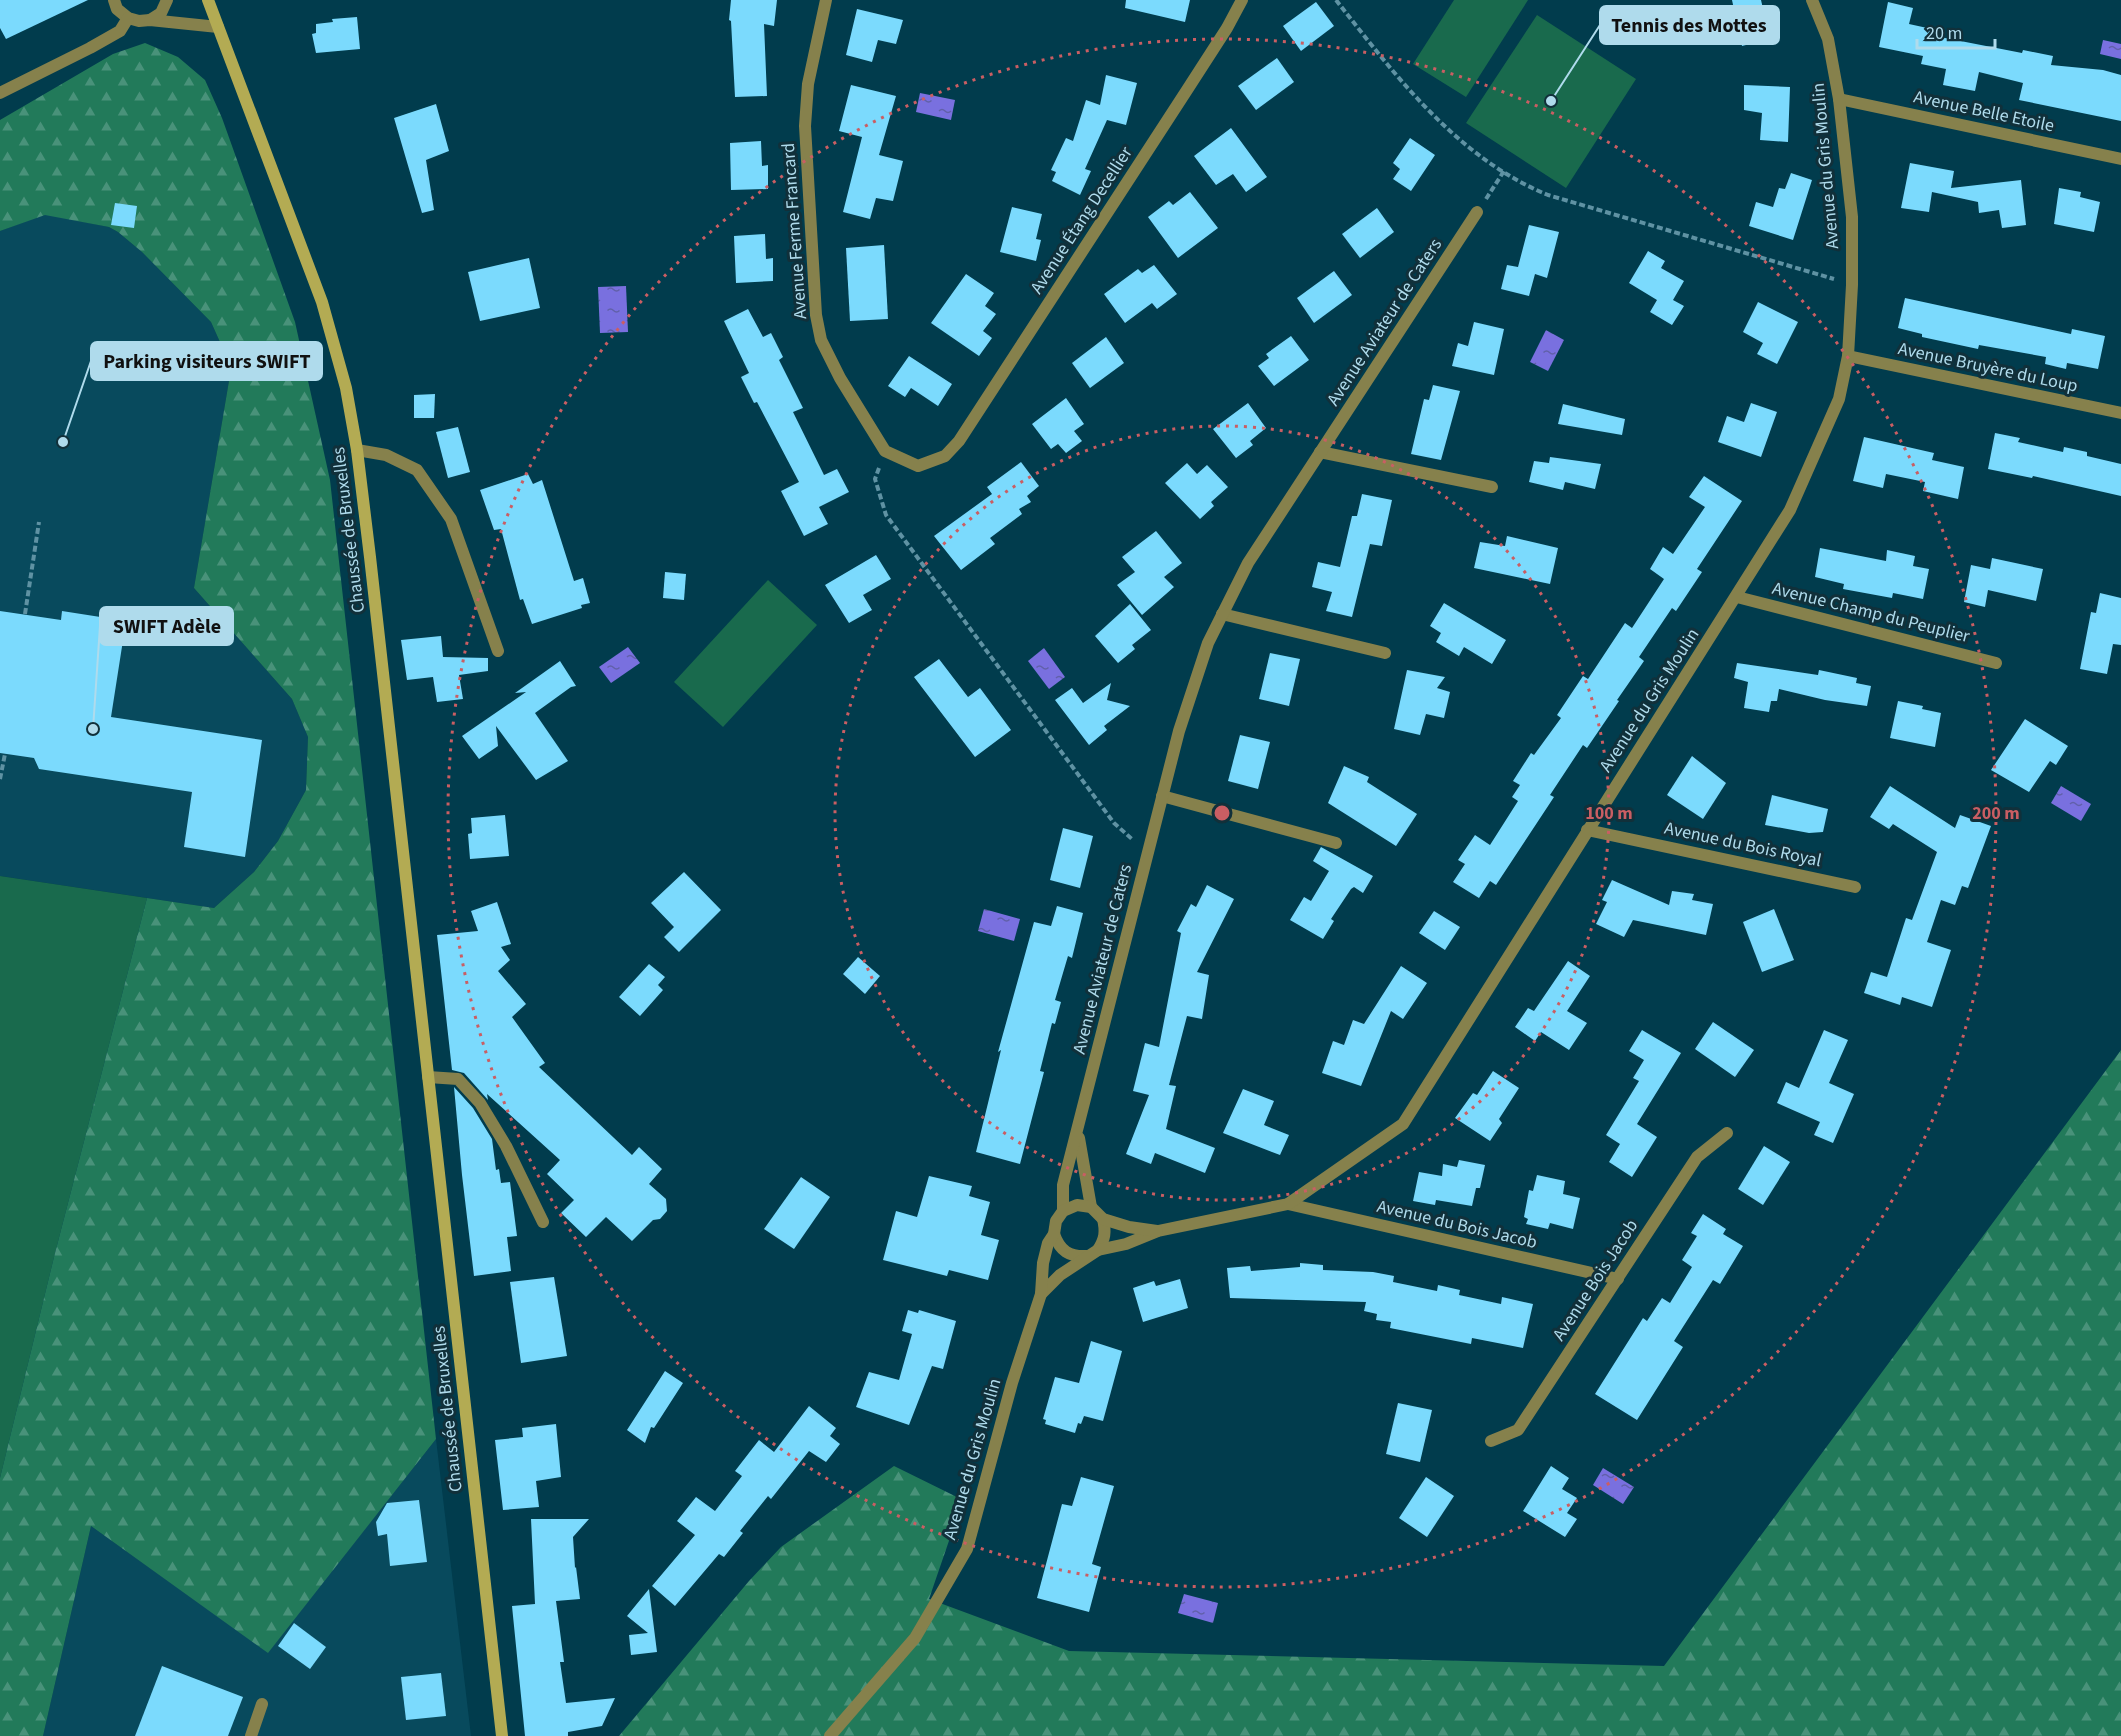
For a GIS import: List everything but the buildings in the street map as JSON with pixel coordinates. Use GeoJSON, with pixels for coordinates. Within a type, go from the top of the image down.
{"type":"FeatureCollection","features":[{"type":"Feature","properties":{"kind":"main road","name":"Chaussée de Bruxelles"},"geometry":{"type":"LineString","coordinates":[[208,0],[322,302],[346,388],[357,450],[502,1736]]}},
{"type":"Feature","properties":{"kind":"street"},"geometry":{"type":"LineString","coordinates":[[114,0],[117,9],[128,18],[139,21],[150,20],[218,27]]}},
{"type":"Feature","properties":{"kind":"street"},"geometry":{"type":"LineString","coordinates":[[150,20],[161,13],[167,0]]}},
{"type":"Feature","properties":{"kind":"street","name":"Avenue Ferme Francard"},"geometry":{"type":"LineString","coordinates":[[826,0],[808,84],[805,126],[816,315],[821,340],[885,451]]}},
{"type":"Feature","properties":{"kind":"street","name":"Avenue Étang Decellier"},"geometry":{"type":"LineString","coordinates":[[885,451],[918,466],[945,456],[959,441],[1227,28],[1242,0]]}},
{"type":"Feature","properties":{"kind":"street","name":"Avenue du Gris Moulin"},"geometry":{"type":"LineString","coordinates":[[1041,1294],[1060,1275],[1093,1253],[1126,1244],[1158,1231],[1288,1203],[1403,1124],[1790,510],[1839,399],[1848,356],[1852,285],[1852,218],[1839,99],[1828,39],[1812,0]]}},
{"type":"Feature","properties":{"kind":"street"},"geometry":{"type":"LineString","coordinates":[[0,93],[120,31],[128,18]]}},
{"type":"Feature","properties":{"kind":"street","name":"Avenue Belle Etoile"},"geometry":{"type":"LineString","coordinates":[[1839,99],[2121,159]]}},
{"type":"Feature","properties":{"kind":"street","name":"Avenue Aviateur de Caters"},"geometry":{"type":"LineString","coordinates":[[1063,1211],[1063,1185],[1147,852],[1192,687],[1208,644],[1248,562],[1477,212]]}},
{"type":"Feature","properties":{"kind":"street","name":"Avenue Bruyère du Loup"},"geometry":{"type":"LineString","coordinates":[[1848,356],[2121,413]]}},
{"type":"Feature","properties":{"kind":"street"},"geometry":{"type":"LineString","coordinates":[[357,450],[386,455],[417,470],[451,519],[498,651]]}},
{"type":"Feature","properties":{"kind":"street"},"geometry":{"type":"LineString","coordinates":[[1320,452],[1492,487]]}},
{"type":"Feature","properties":{"kind":"street","name":"Avenue Champ du Peuplier"},"geometry":{"type":"LineString","coordinates":[[1737,597],[1996,663]]}},
{"type":"Feature","properties":{"kind":"street"},"geometry":{"type":"LineString","coordinates":[[1222,614],[1385,653]]}},
{"type":"Feature","properties":{"kind":"street"},"geometry":{"type":"LineString","coordinates":[[1162,796],[1336,843]]}},
{"type":"Feature","properties":{"kind":"street","name":"Avenue du Bois Royal"},"geometry":{"type":"LineString","coordinates":[[1587,830],[1856,887]]}},
{"type":"Feature","properties":{"kind":"street"},"geometry":{"type":"LineString","coordinates":[[428,1077],[458,1079],[480,1103],[506,1146],[543,1222]]}},
{"type":"Feature","properties":{"kind":"street","name":"Avenue Aviateur de Caters"},"geometry":{"type":"LineString","coordinates":[[1078,1131],[1091,1207]]}},
{"type":"Feature","properties":{"kind":"street","name":"Avenue Bois Jacob"},"geometry":{"type":"LineString","coordinates":[[1491,1441],[1518,1430],[1697,1156],[1727,1134]]}},
{"type":"Feature","properties":{"kind":"street","name":"Avenue du Bois Jacob"},"geometry":{"type":"LineString","coordinates":[[1288,1203],[1618,1279]]}},
{"type":"Feature","properties":{"kind":"street"},"geometry":{"type":"LineString","coordinates":[[1063,1211],[1077,1205],[1091,1207]]}},
{"type":"Feature","properties":{"kind":"street","name":"Avenue du Gris Moulin"},"geometry":{"type":"LineString","coordinates":[[1091,1207],[1103,1219],[1129,1227],[1158,1231]]}},
{"type":"Feature","properties":{"kind":"street","name":"Avenue du Gris Moulin"},"geometry":{"type":"LineString","coordinates":[[830,1736],[915,1638],[967,1549],[1012,1383],[1041,1294],[1043,1263],[1048,1243],[1054,1234],[1056,1221],[1063,1211]]}},
{"type":"Feature","properties":{"kind":"street"},"geometry":{"type":"LineString","coordinates":[[1054,1234],[1058,1245],[1065,1253],[1076,1257],[1093,1253],[1104,1241],[1106,1230],[1103,1219]]}},
{"type":"Feature","properties":{"kind":"street"},"geometry":{"type":"LineString","coordinates":[[251,1736],[262,1704]]}},
{"type":"Feature","properties":{"kind":"path"},"geometry":{"type":"LineString","coordinates":[[1336,0],[1389,68],[1448,130],[1472,151],[1530,188],[1852,285]]}},
{"type":"Feature","properties":{"kind":"path"},"geometry":{"type":"LineString","coordinates":[[1477,212],[1504,171]]}},
{"type":"Feature","properties":{"kind":"path"},"geometry":{"type":"LineString","coordinates":[[885,451],[875,479],[886,515],[1114,823],[1147,852]]}},
{"type":"Feature","properties":{"kind":"path"},"geometry":{"type":"LineString","coordinates":[[25,614],[39,522]]}},
{"type":"Feature","properties":{"kind":"path"},"geometry":{"type":"LineString","coordinates":[[0,779],[5,754]]}},
{"type":"Feature","properties":{"kind":"shaded area"},"geometry":{"type":"Polygon","coordinates":[[[45,214],[109,227],[142,252],[211,322],[224,351],[230,375],[194,588],[292,699],[308,737],[306,790],[278,841],[254,872],[214,908],[0,876],[0,231],[45,214]]]}},
{"type":"Feature","properties":{"kind":"shaded area"},"geometry":{"type":"Polygon","coordinates":[[[436,1439],[471,1736],[43,1736],[91,1526],[268,1652],[436,1439]]]}},
{"type":"Feature","properties":{"kind":"green space"},"geometry":{"type":"Polygon","coordinates":[[[1454,0],[1528,0],[1466,97],[1413,64],[1454,0]]]}},
{"type":"Feature","properties":{"kind":"green space"},"geometry":{"type":"Polygon","coordinates":[[[1537,15],[1636,79],[1566,188],[1466,123],[1537,15]]]}},
{"type":"Feature","properties":{"kind":"green space"},"geometry":{"type":"Polygon","coordinates":[[[145,43],[178,57],[205,80],[222,118],[295,322],[330,480],[436,1439],[268,1653],[91,1526],[43,1736],[0,1736],[0,1478],[54,1257],[147,898],[214,908],[254,872],[278,841],[306,790],[308,737],[292,699],[194,588],[230,375],[224,351],[211,322],[142,252],[109,227],[45,215],[0,231],[0,120],[113,54],[145,43]]]}},
{"type":"Feature","properties":{"kind":"green space"},"geometry":{"type":"Polygon","coordinates":[[[768,580],[817,625],[723,727],[674,682],[768,580]]]}},
{"type":"Feature","properties":{"kind":"green space"},"geometry":{"type":"Polygon","coordinates":[[[0,876],[147,898],[54,1257],[0,1478],[0,876]]]}},
{"type":"Feature","properties":{"kind":"green space"},"geometry":{"type":"Polygon","coordinates":[[[2121,1050],[2121,1736],[619,1736],[749,1581],[781,1547],[894,1466],[963,1500],[929,1599],[1069,1651],[1664,1666],[2121,1050]]]}},
{"type":"Feature","properties":{"kind":"water"},"geometry":{"type":"Polygon","coordinates":[[[2103,40],[2121,44],[2121,59],[2100,54],[2103,40]]]}},
{"type":"Feature","properties":{"kind":"water"},"geometry":{"type":"Polygon","coordinates":[[[920,93],[955,100],[951,120],[916,112],[920,93]]]}},
{"type":"Feature","properties":{"kind":"water"},"geometry":{"type":"Polygon","coordinates":[[[626,286],[628,332],[600,333],[598,287],[626,286]]]}},
{"type":"Feature","properties":{"kind":"water"},"geometry":{"type":"Polygon","coordinates":[[[1546,330],[1564,340],[1548,371],[1530,362],[1546,330]]]}},
{"type":"Feature","properties":{"kind":"water"},"geometry":{"type":"Polygon","coordinates":[[[628,647],[640,663],[611,683],[599,667],[628,647]]]}},
{"type":"Feature","properties":{"kind":"water"},"geometry":{"type":"Polygon","coordinates":[[[1044,648],[1065,677],[1049,689],[1028,661],[1044,648]]]}},
{"type":"Feature","properties":{"kind":"water"},"geometry":{"type":"Polygon","coordinates":[[[2061,786],[2091,804],[2081,821],[2051,803],[2061,786]]]}},
{"type":"Feature","properties":{"kind":"water"},"geometry":{"type":"Polygon","coordinates":[[[984,909],[1020,919],[1014,941],[978,931],[984,909]]]}},
{"type":"Feature","properties":{"kind":"water"},"geometry":{"type":"Polygon","coordinates":[[[1603,1468],[1634,1487],[1623,1504],[1593,1485],[1603,1468]]]}},
{"type":"Feature","properties":{"kind":"water"},"geometry":{"type":"Polygon","coordinates":[[[1184,1594],[1218,1603],[1213,1623],[1178,1613],[1184,1594]]]}},
{"type":"Feature","properties":{"kind":"place","name":"Tennis des Mottes"},"geometry":{"type":"Point","coordinates":[1551,101]}},
{"type":"Feature","properties":{"kind":"place","name":"Parking visiteurs SWIFT"},"geometry":{"type":"Point","coordinates":[63,442]}},
{"type":"Feature","properties":{"kind":"place","name":"SWIFT Adèle"},"geometry":{"type":"Point","coordinates":[93,729]}}]}
